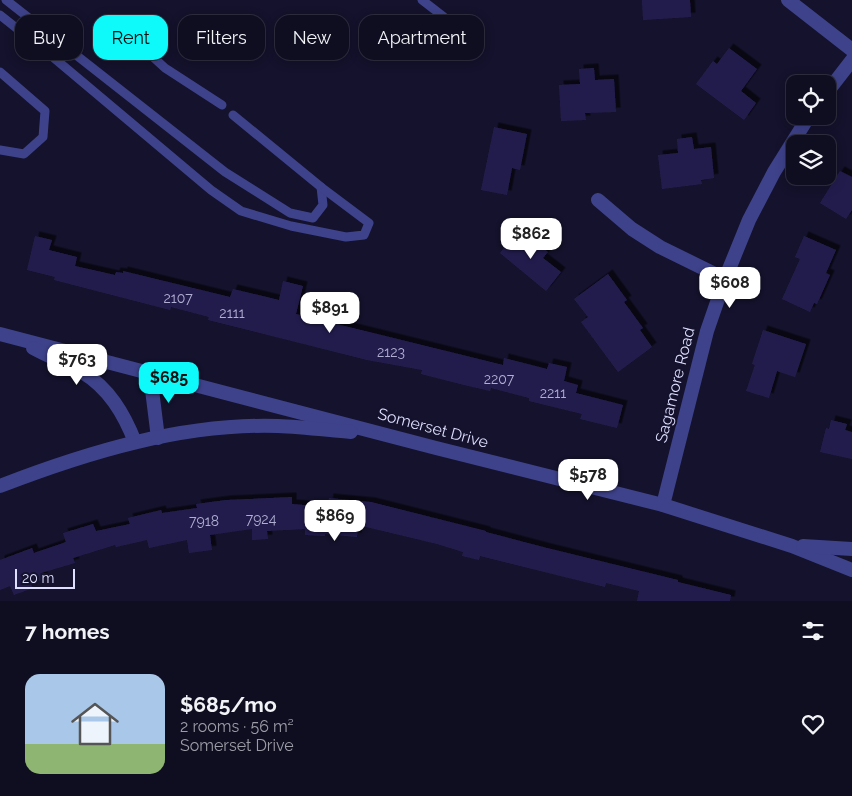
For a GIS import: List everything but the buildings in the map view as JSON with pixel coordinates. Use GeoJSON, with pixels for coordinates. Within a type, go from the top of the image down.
{"type":"FeatureCollection","features":[{"type":"Feature","properties":{"kind":"street"},"geometry":{"type":"LineString","coordinates":[[788,0],[852,50]]}},
{"type":"Feature","properties":{"kind":"street"},"geometry":{"type":"LineString","coordinates":[[836,81],[852,60]]}},
{"type":"Feature","properties":{"kind":"street","name":"Sagamore Road"},"geometry":{"type":"LineString","coordinates":[[663,505],[707,331],[725,279],[753,212],[774,172],[803,125]]}},
{"type":"Feature","properties":{"kind":"street"},"geometry":{"type":"LineString","coordinates":[[598,200],[632,229],[660,248],[725,279]]}},
{"type":"Feature","properties":{"kind":"street","name":"Somerset Drive"},"geometry":{"type":"LineString","coordinates":[[0,334],[663,505],[792,546],[852,570]]}},
{"type":"Feature","properties":{"kind":"street"},"geometry":{"type":"LineString","coordinates":[[15,338],[48,357],[82,372],[98,383],[126,418],[135,442]]}},
{"type":"Feature","properties":{"kind":"street"},"geometry":{"type":"LineString","coordinates":[[150,374],[158,438]]}},
{"type":"Feature","properties":{"kind":"street"},"geometry":{"type":"LineString","coordinates":[[0,486],[42,470],[135,442],[206,430],[278,426],[390,435]]}},
{"type":"Feature","properties":{"kind":"street"},"geometry":{"type":"LineString","coordinates":[[792,546],[852,549]]}},
{"type":"Feature","properties":{"kind":"lane"},"geometry":{"type":"LineString","coordinates":[[6,0],[18,5],[225,172],[290,213],[313,218],[324,205],[321,188]]}},
{"type":"Feature","properties":{"kind":"lane"},"geometry":{"type":"LineString","coordinates":[[422,0],[441,15]]}},
{"type":"Feature","properties":{"kind":"lane"},"geometry":{"type":"LineString","coordinates":[[0,15],[211,190],[241,211],[292,226],[346,237],[364,235],[369,223],[321,188],[233,115]]}},
{"type":"Feature","properties":{"kind":"lane"},"geometry":{"type":"LineString","coordinates":[[156,60],[165,68],[222,106]]}},
{"type":"Feature","properties":{"kind":"lane"},"geometry":{"type":"LineString","coordinates":[[0,72],[45,112],[43,137],[24,154],[0,150]]}}]}
